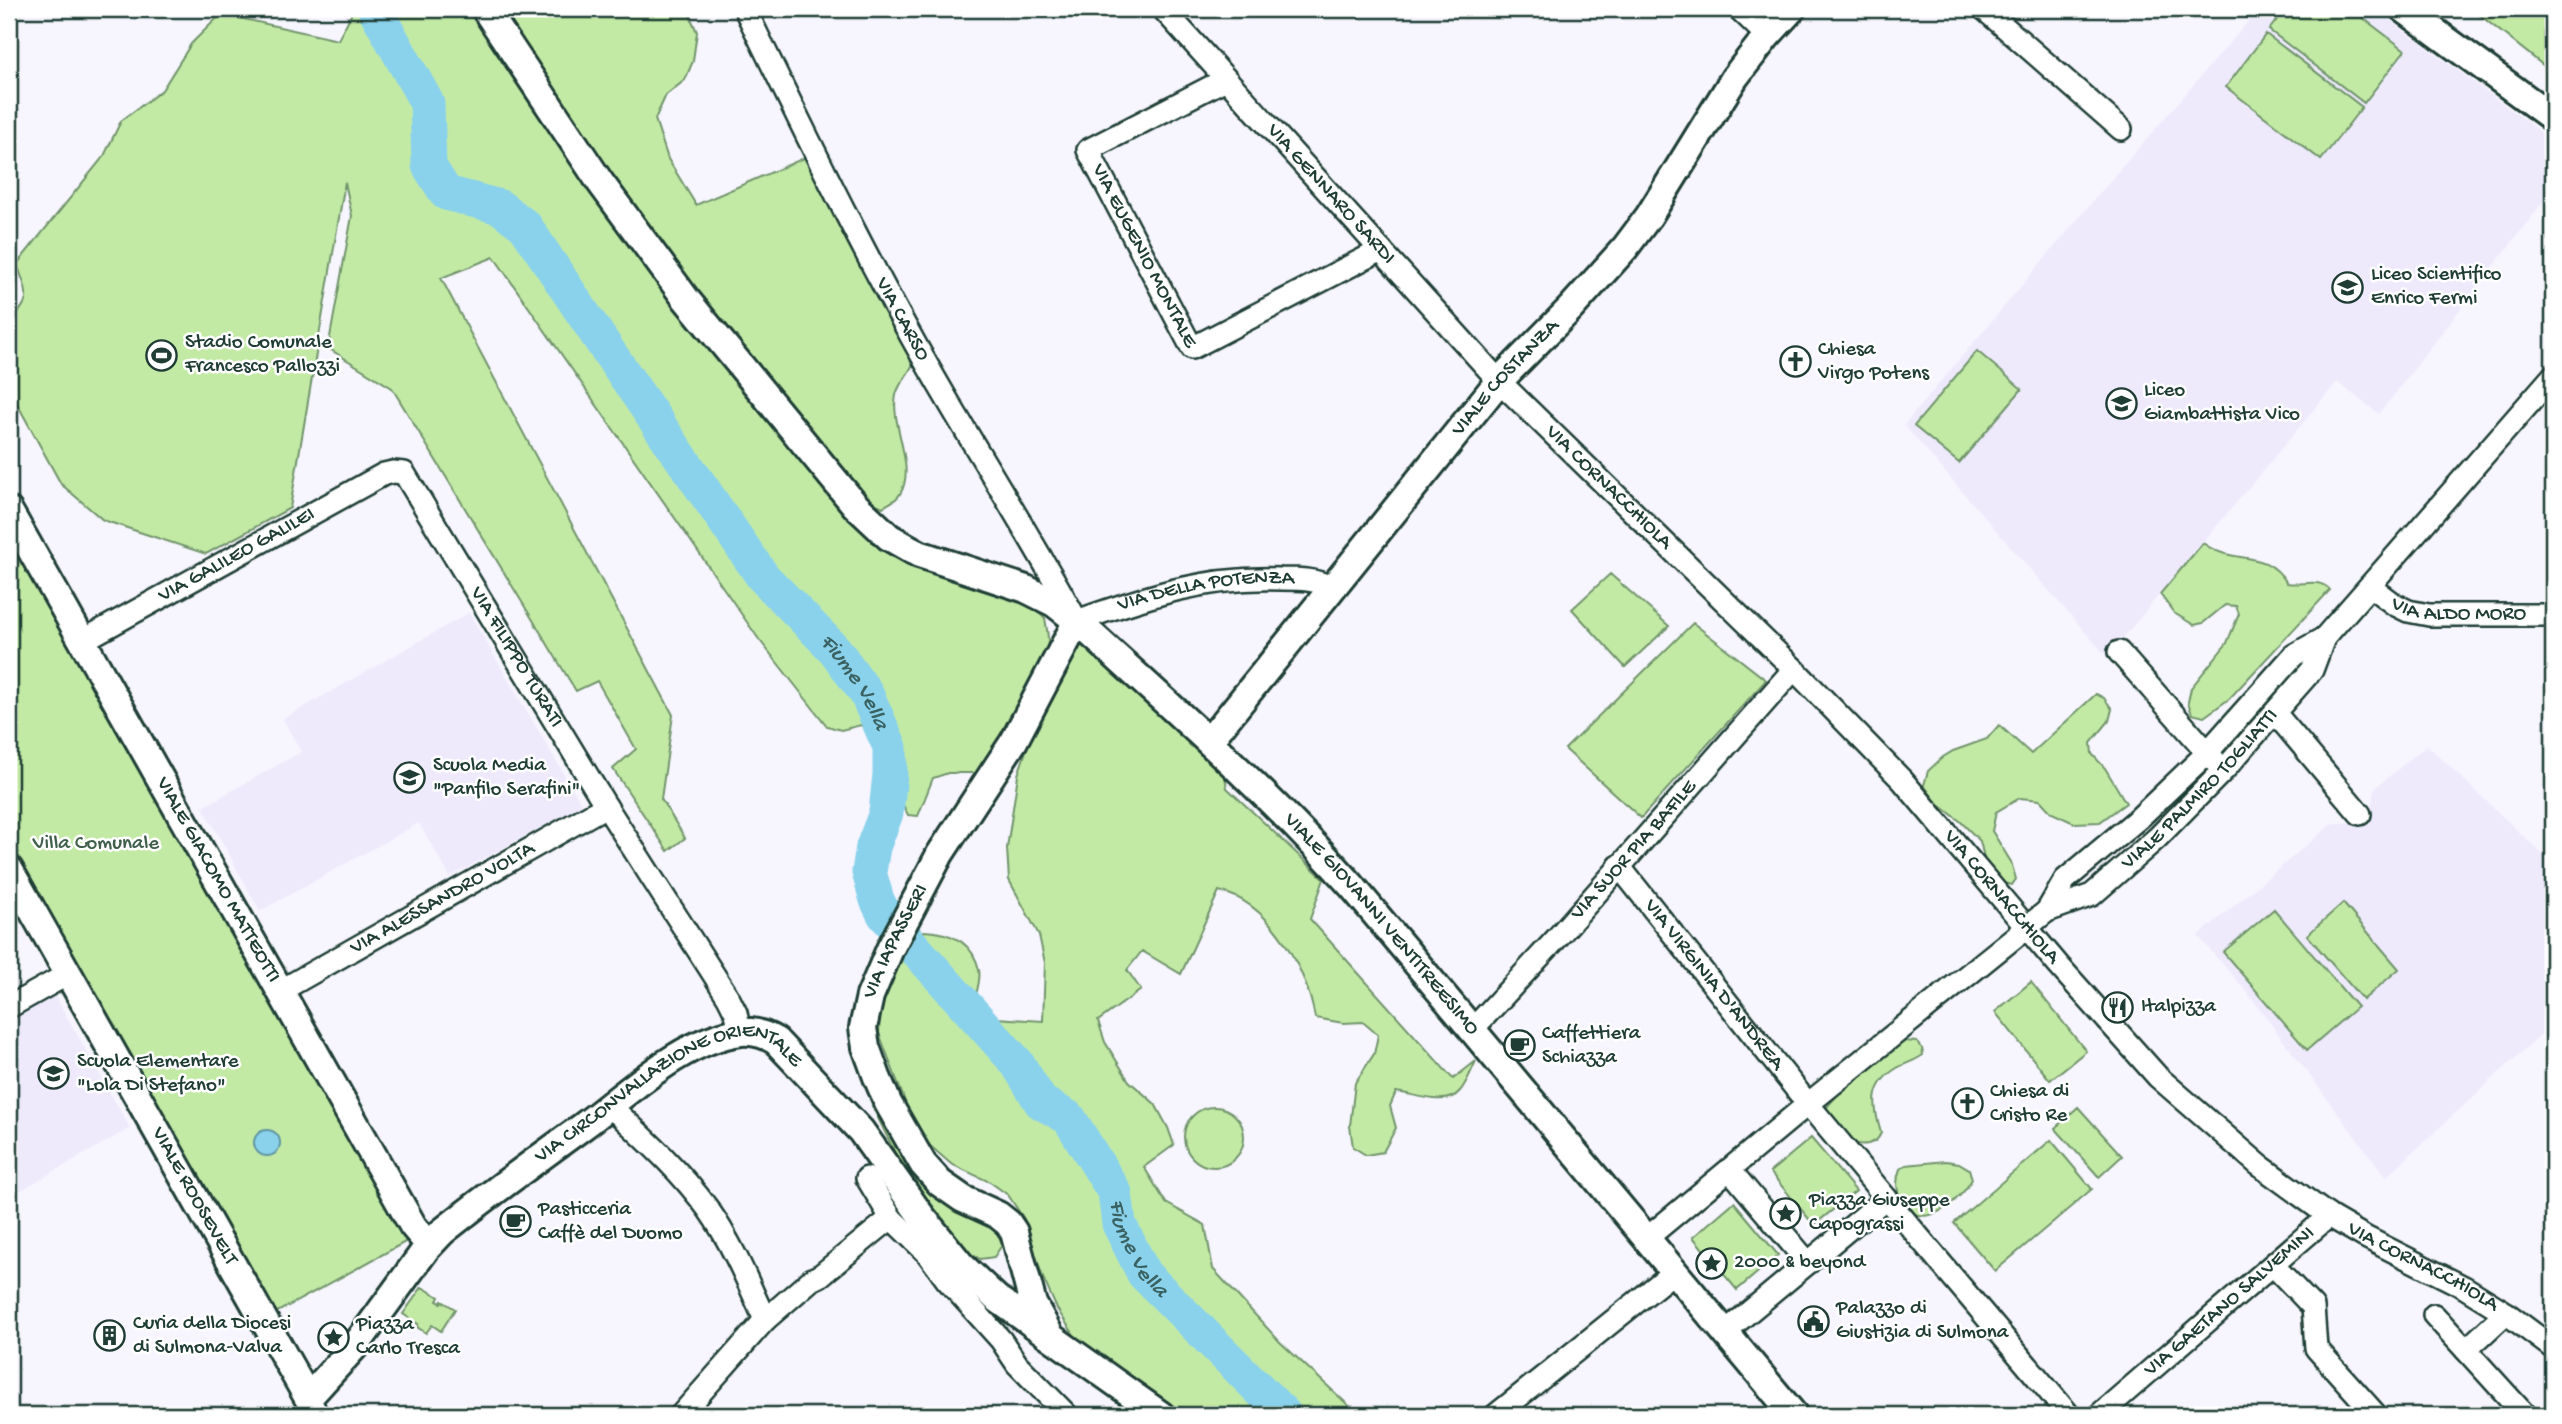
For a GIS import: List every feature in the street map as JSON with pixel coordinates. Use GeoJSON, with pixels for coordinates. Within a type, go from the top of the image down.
{"type":"FeatureCollection","features":[{"type":"Feature","properties":{"kind":"street","name":"VIALE GIOVANNI VENTITREESIMO"},"geometry":{"type":"LineString","coordinates":[[485,9],[600,182],[686,299],[855,505],[889,537],[919,554],[1026,589],[1054,603],[1209,741],[1324,855],[1794,1415]]}},
{"type":"Feature","properties":{"kind":"street","name":"VIA CARSO"},"geometry":{"type":"LineString","coordinates":[[745,9],[839,203],[947,400],[1028,533],[1077,621]]}},
{"type":"Feature","properties":{"kind":"street","name":"VIA GENNARO SARDI"},"geometry":{"type":"LineString","coordinates":[[1163,9],[1499,381]]}},
{"type":"Feature","properties":{"kind":"street"},"geometry":{"type":"LineString","coordinates":[[1739,9],[1767,36]]}},
{"type":"Feature","properties":{"kind":"street","name":"VIALE COSTANZA"},"geometry":{"type":"LineString","coordinates":[[1209,741],[1499,381],[1625,248],[1655,206],[1735,77],[1792,9]]}},
{"type":"Feature","properties":{"kind":"street"},"geometry":{"type":"LineString","coordinates":[[1984,9],[2121,129]]}},
{"type":"Feature","properties":{"kind":"street"},"geometry":{"type":"LineString","coordinates":[[2404,9],[2553,118]]}},
{"type":"Feature","properties":{"kind":"street","name":"VIA EUGENIO MONTALE"},"geometry":{"type":"LineString","coordinates":[[1226,79],[1088,150],[1192,348],[1381,250]]}},
{"type":"Feature","properties":{"kind":"street","name":"VIALE PALMIRO TOGLIATTI"},"geometry":{"type":"LineString","coordinates":[[2047,911],[2065,880],[2139,818],[2206,754],[2294,654],[2324,638],[2553,376]]}},
{"type":"Feature","properties":{"kind":"street","name":"VIA CORNACCHIOLA"},"geometry":{"type":"LineString","coordinates":[[1499,381],[1794,669],[1902,781],[2130,1048],[2185,1103],[2259,1165],[2329,1216],[2464,1287],[2506,1313],[2553,1348]]}},
{"type":"Feature","properties":{"kind":"street","name":"VIA GALILEO GALILEI"},"geometry":{"type":"LineString","coordinates":[[82,641],[393,471]]}},
{"type":"Feature","properties":{"kind":"street","name":"VIA FILIPPO TURATI"},"geometry":{"type":"LineString","coordinates":[[393,471],[404,472],[409,479],[606,806],[728,997],[736,1013],[740,1032]]}},
{"type":"Feature","properties":{"kind":"street","name":"VIALE GIACOMO MATTEOTTI"},"geometry":{"type":"LineString","coordinates":[[9,511],[413,1226],[429,1245]]}},
{"type":"Feature","properties":{"kind":"street","name":"VIA DELLA POTENZA"},"geometry":{"type":"LineString","coordinates":[[1077,621],[1132,601],[1198,583],[1266,578],[1312,580],[1334,588]]}},
{"type":"Feature","properties":{"kind":"street","name":"VIA ALDO MORO"},"geometry":{"type":"LineString","coordinates":[[2370,586],[2394,604],[2409,611],[2429,614],[2553,614]]}},
{"type":"Feature","properties":{"kind":"street","name":"VIA IAPASSERI"},"geometry":{"type":"LineString","coordinates":[[1052,1337],[1033,1304],[1008,1223],[963,1199],[940,1183],[923,1164],[877,1077],[866,1047],[863,1028],[870,996],[890,949],[940,854],[1014,741],[1077,621]]}},
{"type":"Feature","properties":{"kind":"street","name":"VIALE PALMIRO TOGLIATTI"},"geometry":{"type":"LineString","coordinates":[[1808,1104],[2047,911],[2092,895],[2157,838],[2224,770],[2312,670],[2324,638]]}},
{"type":"Feature","properties":{"kind":"street"},"geometry":{"type":"LineString","coordinates":[[2119,652],[2206,754],[2224,770]]}},
{"type":"Feature","properties":{"kind":"street","name":"VIA SUOR PIA BAFILE"},"geometry":{"type":"LineString","coordinates":[[1472,1030],[1794,669]]}},
{"type":"Feature","properties":{"kind":"street"},"geometry":{"type":"LineString","coordinates":[[2275,713],[2360,814]]}},
{"type":"Feature","properties":{"kind":"street","name":"VIA ALESSANDRO VOLTA"},"geometry":{"type":"LineString","coordinates":[[280,991],[606,806]]}},
{"type":"Feature","properties":{"kind":"street","name":"VIA VIRGINIA D'ANDREA"},"geometry":{"type":"LineString","coordinates":[[1619,866],[1808,1104]]}},
{"type":"Feature","properties":{"kind":"street","name":"VIALE ROOSEVELT"},"geometry":{"type":"LineString","coordinates":[[9,869],[313,1406]]}},
{"type":"Feature","properties":{"kind":"street"},"geometry":{"type":"LineString","coordinates":[[9,1007],[68,974]]}},
{"type":"Feature","properties":{"kind":"street","name":"VIA CIRCONVALLAZIONE ORIENTALE"},"geometry":{"type":"LineString","coordinates":[[429,1245],[476,1205],[656,1070],[705,1044],[740,1032],[765,1034],[787,1051],[860,1131],[922,1217],[961,1265],[988,1307],[1052,1337],[1161,1415]]}},
{"type":"Feature","properties":{"kind":"street"},"geometry":{"type":"LineString","coordinates":[[1647,1238],[1808,1104],[2069,1415]]}},
{"type":"Feature","properties":{"kind":"street"},"geometry":{"type":"LineString","coordinates":[[610,1106],[668,1161],[707,1208],[724,1234],[765,1320]]}},
{"type":"Feature","properties":{"kind":"street"},"geometry":{"type":"LineString","coordinates":[[1730,1170],[1808,1263]]}},
{"type":"Feature","properties":{"kind":"street"},"geometry":{"type":"LineString","coordinates":[[867,1178],[891,1218],[928,1254],[947,1280],[988,1307],[1017,1364],[1068,1415]]}},
{"type":"Feature","properties":{"kind":"street"},"geometry":{"type":"LineString","coordinates":[[1725,1332],[1886,1198]]}},
{"type":"Feature","properties":{"kind":"street","name":"VIA GAETANO SALVEMINI"},"geometry":{"type":"LineString","coordinates":[[2099,1415],[2329,1216]]}},
{"type":"Feature","properties":{"kind":"street"},"geometry":{"type":"LineString","coordinates":[[684,1415],[765,1320],[811,1280],[821,1275],[891,1218]]}},
{"type":"Feature","properties":{"kind":"street"},"geometry":{"type":"LineString","coordinates":[[988,1307],[1009,1273],[1016,1242]]}},
{"type":"Feature","properties":{"kind":"street"},"geometry":{"type":"LineString","coordinates":[[313,1406],[429,1245]]}},
{"type":"Feature","properties":{"kind":"street"},"geometry":{"type":"LineString","coordinates":[[2273,1265],[2313,1307],[2316,1349],[2376,1415]]}},
{"type":"Feature","properties":{"kind":"street"},"geometry":{"type":"LineString","coordinates":[[1496,1415],[1675,1271]]}},
{"type":"Feature","properties":{"kind":"street"},"geometry":{"type":"LineString","coordinates":[[2466,1350],[2506,1313]]}},
{"type":"Feature","properties":{"kind":"street"},"geometry":{"type":"LineString","coordinates":[[2434,1315],[2525,1415]]}},
{"type":"Feature","properties":{"kind":"shaded area"},"geometry":{"type":"Polygon","coordinates":[[[2259,9],[2375,9],[2553,141],[2553,189],[2379,414],[2337,382],[2107,657],[1904,425],[2259,9]]]}},
{"type":"Feature","properties":{"kind":"shaded area","name":"Scuola Media \"Panfilo Serafini\""},"geometry":{"type":"Polygon","coordinates":[[[469,613],[582,805],[450,877],[419,823],[260,911],[203,807],[301,752],[283,719],[469,613]]]}},
{"type":"Feature","properties":{"kind":"shaded area"},"geometry":{"type":"Polygon","coordinates":[[[2427,745],[2553,864],[2553,1023],[2386,1177],[2247,992],[2198,936],[2333,823],[2352,823],[2372,806],[2374,789],[2427,745]]]}},
{"type":"Feature","properties":{"kind":"shaded area","name":"Scuola Elementare \"Lola Di Stefano\""},"geometry":{"type":"Polygon","coordinates":[[[54,994],[130,1128],[9,1197],[9,1020],[54,994]]]}},
{"type":"Feature","properties":{"kind":"green space"},"geometry":{"type":"Polygon","coordinates":[[[354,9],[475,9],[849,520],[896,557],[1019,595],[1045,618],[1048,640],[1040,675],[1022,710],[978,773],[948,773],[933,778],[918,816],[908,815],[903,805],[902,765],[861,725],[841,730],[827,726],[758,638],[494,257],[441,278],[673,715],[661,799],[685,838],[668,851],[613,769],[636,749],[597,681],[576,691],[392,388],[328,348],[352,216],[345,182],[290,508],[206,554],[103,520],[61,484],[9,389],[9,322],[22,307],[26,295],[17,264],[104,156],[121,121],[162,90],[191,44],[221,14],[338,40],[354,9]]]}},
{"type":"Feature","properties":{"kind":"green space"},"geometry":{"type":"Polygon","coordinates":[[[488,9],[687,9],[697,32],[693,61],[685,80],[666,95],[655,119],[668,159],[696,205],[811,155],[916,356],[896,395],[896,419],[906,471],[900,494],[895,500],[883,507],[863,498],[680,280],[488,9]]]}},
{"type":"Feature","properties":{"kind":"green space"},"geometry":{"type":"Polygon","coordinates":[[[2285,9],[2351,9],[2405,50],[2364,103],[2269,30],[2285,9]]]}},
{"type":"Feature","properties":{"kind":"green space"},"geometry":{"type":"Polygon","coordinates":[[[2472,9],[2553,9],[2553,73],[2472,9]]]}},
{"type":"Feature","properties":{"kind":"green space"},"geometry":{"type":"Polygon","coordinates":[[[2266,34],[2362,107],[2321,160],[2226,87],[2266,34]]]}},
{"type":"Feature","properties":{"kind":"green space"},"geometry":{"type":"Polygon","coordinates":[[[1977,351],[2022,389],[1959,463],[1914,426],[1977,351]]]}},
{"type":"Feature","properties":{"kind":"green space","name":"Villa Comunale"},"geometry":{"type":"Polygon","coordinates":[[[9,529],[407,1241],[272,1315],[9,848],[9,529]]]}},
{"type":"Feature","properties":{"kind":"green space"},"geometry":{"type":"Polygon","coordinates":[[[2203,543],[2226,554],[2258,560],[2269,565],[2287,583],[2316,583],[2330,590],[2229,699],[2204,717],[2192,714],[2188,702],[2191,688],[2227,643],[2239,614],[2236,606],[2225,605],[2203,623],[2194,625],[2174,613],[2160,594],[2203,543]]]}},
{"type":"Feature","properties":{"kind":"green space"},"geometry":{"type":"Polygon","coordinates":[[[1610,574],[1669,626],[1625,667],[1572,609],[1610,574]]]}},
{"type":"Feature","properties":{"kind":"green space"},"geometry":{"type":"Polygon","coordinates":[[[1693,623],[1766,680],[1641,818],[1565,749],[1693,623]]]}},
{"type":"Feature","properties":{"kind":"green space"},"geometry":{"type":"Polygon","coordinates":[[[1083,633],[1224,771],[1227,788],[1324,879],[1310,919],[1453,1079],[1476,1061],[1460,1091],[1447,1099],[1430,1099],[1396,1092],[1390,1106],[1396,1128],[1383,1152],[1366,1155],[1353,1147],[1350,1126],[1355,1083],[1374,1054],[1378,1035],[1363,1022],[1343,1023],[1315,1018],[1304,980],[1284,941],[1255,909],[1238,898],[1219,891],[1181,974],[1142,951],[1127,970],[1141,990],[1098,1021],[1105,1042],[1129,1081],[1155,1104],[1168,1128],[1174,1145],[1144,1167],[1166,1203],[1205,1225],[1213,1269],[1280,1342],[1359,1415],[1166,1415],[1088,1356],[1057,1309],[1043,1278],[1024,1219],[1008,1195],[990,1182],[951,1164],[928,1144],[909,1112],[879,1033],[881,1001],[895,960],[924,931],[951,936],[972,952],[979,973],[975,999],[996,1018],[1043,1021],[1045,963],[1039,935],[1009,880],[1007,848],[1018,775],[1046,691],[1083,633]]]}},
{"type":"Feature","properties":{"kind":"green space"},"geometry":{"type":"Polygon","coordinates":[[[2096,694],[2104,698],[2112,709],[2109,721],[2091,743],[2092,754],[2105,768],[2126,803],[2100,822],[2074,823],[2052,813],[2040,800],[2020,798],[1996,812],[1992,831],[2011,862],[2016,879],[2012,885],[1998,882],[1987,870],[1980,841],[1937,803],[1924,785],[1928,771],[1953,751],[1987,739],[1999,725],[2031,754],[2096,694]]]}},
{"type":"Feature","properties":{"kind":"green space"},"geometry":{"type":"Polygon","coordinates":[[[2343,903],[2399,969],[2363,1000],[2307,935],[2343,903]]]}},
{"type":"Feature","properties":{"kind":"green space"},"geometry":{"type":"Polygon","coordinates":[[[2274,909],[2357,1007],[2307,1050],[2223,952],[2274,909]]]}},
{"type":"Feature","properties":{"kind":"green space"},"geometry":{"type":"Polygon","coordinates":[[[2031,982],[2086,1051],[2050,1080],[1995,1012],[2031,982]]]}},
{"type":"Feature","properties":{"kind":"green space"},"geometry":{"type":"Polygon","coordinates":[[[1904,1041],[1917,1042],[1923,1055],[1897,1068],[1878,1089],[1875,1105],[1880,1135],[1868,1144],[1853,1143],[1836,1129],[1826,1108],[1841,1091],[1904,1041]]]}},
{"type":"Feature","properties":{"kind":"green space"},"geometry":{"type":"Polygon","coordinates":[[[878,1103],[982,1218],[1002,1234],[1002,1245],[994,1257],[980,1259],[972,1255],[904,1171],[872,1106],[878,1103]]]}},
{"type":"Feature","properties":{"kind":"green space"},"geometry":{"type":"Polygon","coordinates":[[[1214,1107],[1231,1112],[1239,1120],[1244,1137],[1239,1154],[1231,1162],[1214,1167],[1197,1162],[1189,1154],[1184,1137],[1189,1120],[1197,1112],[1214,1107]]]}},
{"type":"Feature","properties":{"kind":"green space"},"geometry":{"type":"Polygon","coordinates":[[[2078,1107],[2122,1156],[2099,1177],[2055,1128],[2078,1107]]]}},
{"type":"Feature","properties":{"kind":"green space"},"geometry":{"type":"Polygon","coordinates":[[[1811,1138],[1856,1191],[1814,1225],[1770,1172],[1811,1138]]]}},
{"type":"Feature","properties":{"kind":"green space"},"geometry":{"type":"Polygon","coordinates":[[[2051,1140],[2092,1189],[1995,1271],[1954,1223],[2051,1140]]]}},
{"type":"Feature","properties":{"kind":"green space"},"geometry":{"type":"Polygon","coordinates":[[[1946,1161],[1959,1163],[1969,1169],[1972,1179],[1969,1184],[1954,1201],[1936,1213],[1921,1216],[1907,1209],[1897,1186],[1900,1169],[1906,1165],[1946,1161]]]}},
{"type":"Feature","properties":{"kind":"green space"},"geometry":{"type":"Polygon","coordinates":[[[1734,1202],[1778,1255],[1737,1290],[1693,1237],[1734,1202]]]}},
{"type":"Feature","properties":{"kind":"green space"},"geometry":{"type":"Polygon","coordinates":[[[422,1287],[439,1297],[437,1301],[455,1309],[441,1331],[432,1325],[426,1333],[403,1314],[422,1287]]]}},
{"type":"Feature","properties":{"kind":"water"},"geometry":{"type":"Polygon","coordinates":[[[267,1130],[276,1134],[280,1143],[276,1152],[267,1156],[258,1152],[254,1143],[258,1134],[267,1130]]]}},
{"type":"Feature","properties":{"kind":"waterway","name":"Fiume Vella"},"geometry":{"type":"LineString","coordinates":[[375,9],[427,103],[429,166],[446,193],[500,207],[525,226],[763,577],[835,650],[866,693],[890,747],[886,813],[873,847],[869,872],[884,914],[1017,1063],[1041,1102],[1069,1118],[1115,1193],[1119,1224],[1144,1274],[1285,1415]]}},
{"type":"Feature","properties":{"kind":"place","name":"Liceo Scientifico Enrico Fermi"},"geometry":{"type":"Point","coordinates":[2348,287]}},
{"type":"Feature","properties":{"kind":"place","name":"Stadio Comunale Francesco Pallozzi"},"geometry":{"type":"Point","coordinates":[162,355]}},
{"type":"Feature","properties":{"kind":"place","name":"Chiesa Virgo Potens"},"geometry":{"type":"Point","coordinates":[1795,362]}},
{"type":"Feature","properties":{"kind":"place","name":"Liceo Giambattista Vico"},"geometry":{"type":"Point","coordinates":[2121,403]}},
{"type":"Feature","properties":{"kind":"place","name":"Scuola Media \"Panfilo Serafini\""},"geometry":{"type":"Point","coordinates":[410,778]}},
{"type":"Feature","properties":{"kind":"place","name":"Italpizza"},"geometry":{"type":"Point","coordinates":[2118,1007]}},
{"type":"Feature","properties":{"kind":"place","name":"Caffettiera Schiazza"},"geometry":{"type":"Point","coordinates":[1519,1046]}},
{"type":"Feature","properties":{"kind":"place","name":"Scuola Elementare \"Lola Di Stefano\""},"geometry":{"type":"Point","coordinates":[54,1074]}},
{"type":"Feature","properties":{"kind":"place","name":"Chiesa di Cristo Re"},"geometry":{"type":"Point","coordinates":[1967,1104]}},
{"type":"Feature","properties":{"kind":"place","name":"Piazza Giuseppe Capograssi"},"geometry":{"type":"Point","coordinates":[1786,1213]}},
{"type":"Feature","properties":{"kind":"place","name":"Pasticceria Caffè del Duomo"},"geometry":{"type":"Point","coordinates":[515,1222]}},
{"type":"Feature","properties":{"kind":"place","name":"2000 & beyond"},"geometry":{"type":"Point","coordinates":[1711,1263]}},
{"type":"Feature","properties":{"kind":"place","name":"Palazzo di Giustizia di Sulmona"},"geometry":{"type":"Point","coordinates":[1813,1321]}},
{"type":"Feature","properties":{"kind":"place","name":"Curia della Diocesi di Sulmona-Valva"},"geometry":{"type":"Point","coordinates":[110,1336]}},
{"type":"Feature","properties":{"kind":"place","name":"Piazza Carlo Tresca"},"geometry":{"type":"Point","coordinates":[333,1337]}}]}
